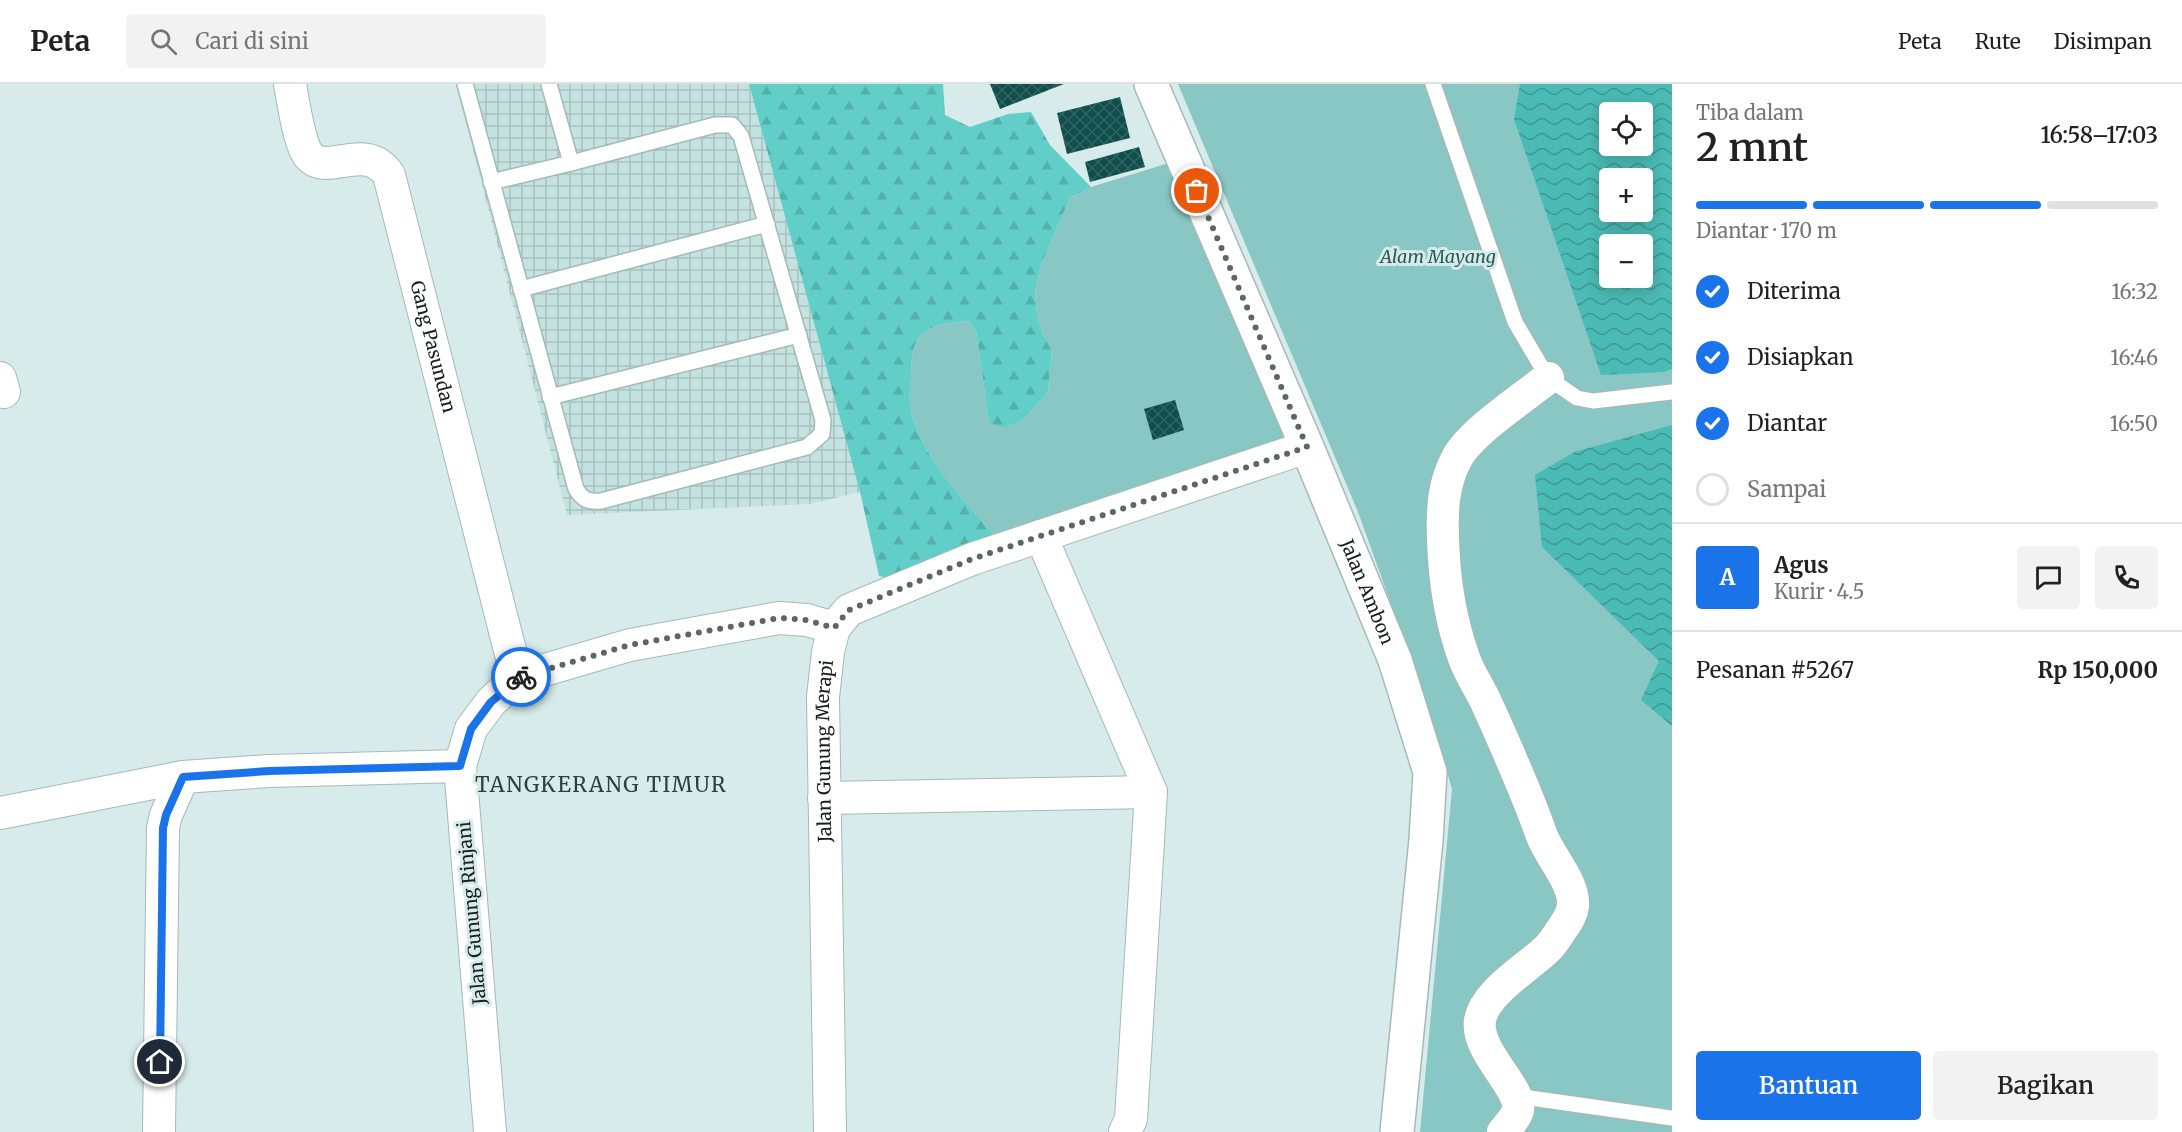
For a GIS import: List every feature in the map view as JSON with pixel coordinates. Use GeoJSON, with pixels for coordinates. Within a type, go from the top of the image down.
{"type":"FeatureCollection","features":[{"type":"Feature","properties":{"kind":"street","name":"Gang Pasundan"},"geometry":{"type":"LineString","coordinates":[[290,84],[303,141],[309,156],[322,163],[370,159],[383,165],[389,175],[517,678]]}},
{"type":"Feature","properties":{"kind":"street","name":"Jalan Ambon"},"geometry":{"type":"LineString","coordinates":[[1152,84],[1395,660],[1430,772],[1425,851],[1397,1132]]}},
{"type":"Feature","properties":{"kind":"street"},"geometry":{"type":"LineString","coordinates":[[1503,1132],[1518,1109],[1516,1096],[1492,1060],[1481,1033],[1480,1019],[1487,1005],[1505,984],[1550,947],[1570,916],[1573,906],[1572,895],[1559,866],[1545,844],[1530,802],[1464,659],[1450,609],[1443,556],[1442,502],[1456,459],[1471,440],[1548,378]]}},
{"type":"Feature","properties":{"kind":"street"},"geometry":{"type":"LineString","coordinates":[[834,628],[849,610],[972,559],[1307,447]]}},
{"type":"Feature","properties":{"kind":"street"},"geometry":{"type":"LineString","coordinates":[[1041,536],[1151,792],[1131,1119],[1125,1132]]}},
{"type":"Feature","properties":{"kind":"street","name":"Jalan Gunung Rinjani"},"geometry":{"type":"LineString","coordinates":[[490,1132],[460,766],[471,729],[491,702],[517,678],[630,645],[779,618],[807,620],[834,628]]}},
{"type":"Feature","properties":{"kind":"street","name":"Jalan Gunung Merapi"},"geometry":{"type":"LineString","coordinates":[[830,1132],[823,698],[828,652],[834,628]]}},
{"type":"Feature","properties":{"kind":"street"},"geometry":{"type":"LineString","coordinates":[[0,813],[183,777],[269,771],[460,766]]}},
{"type":"Feature","properties":{"kind":"street"},"geometry":{"type":"LineString","coordinates":[[159,1132],[163,828],[166,815],[183,777]]}},
{"type":"Feature","properties":{"kind":"street"},"geometry":{"type":"LineString","coordinates":[[824,798],[1151,792]]}},
{"type":"Feature","properties":{"kind":"lane"},"geometry":{"type":"LineString","coordinates":[[465,84],[491,182],[576,489],[584,500],[601,501],[807,447],[822,434],[823,420],[767,224],[741,136],[732,125],[715,125],[491,182]]}},
{"type":"Feature","properties":{"kind":"lane"},"geometry":{"type":"LineString","coordinates":[[549,84],[571,163]]}},
{"type":"Feature","properties":{"kind":"lane"},"geometry":{"type":"LineString","coordinates":[[1433,84],[1515,322],[1548,378],[1577,398],[1593,401],[1672,392]]}},
{"type":"Feature","properties":{"kind":"lane"},"geometry":{"type":"LineString","coordinates":[[521,289],[767,224]]}},
{"type":"Feature","properties":{"kind":"lane"},"geometry":{"type":"LineString","coordinates":[[550,397],[799,335]]}},
{"type":"Feature","properties":{"kind":"lane"},"geometry":{"type":"LineString","coordinates":[[1516,1096],[1672,1118]]}},
{"type":"Feature","properties":{"kind":"shaded area"},"geometry":{"type":"Polygon","coordinates":[[[456,84],[749,84],[860,492],[810,504],[567,515],[456,84]]]}},
{"type":"Feature","properties":{"kind":"green space"},"geometry":{"type":"Polygon","coordinates":[[[749,84],[943,84],[945,115],[970,127],[1008,114],[1031,112],[1050,145],[1091,187],[1070,198],[1041,265],[1035,291],[1037,315],[1042,332],[1052,351],[1048,392],[1023,420],[1004,427],[989,423],[976,331],[968,321],[932,328],[918,338],[914,347],[910,402],[917,429],[934,462],[995,536],[910,571],[879,576],[860,492],[749,84]]]}},
{"type":"Feature","properties":{"kind":"green space","name":"Alam Mayang"},"geometry":{"type":"Polygon","coordinates":[[[1178,84],[1672,84],[1672,1132],[1420,1132],[1452,789],[1427,704],[1358,512],[1178,84]]]}},
{"type":"Feature","properties":{"kind":"green space"},"geometry":{"type":"Polygon","coordinates":[[[1175,161],[1292,442],[995,536],[934,462],[917,429],[911,411],[910,397],[912,359],[918,338],[932,328],[968,321],[976,331],[989,423],[1023,420],[1048,392],[1052,351],[1042,332],[1037,315],[1035,291],[1041,265],[1070,198],[1091,187],[1175,161]]]}},
{"type":"Feature","properties":{"kind":"water"},"geometry":{"type":"Polygon","coordinates":[[[1520,84],[1672,84],[1672,369],[1664,372],[1601,375],[1514,119],[1520,84]]]}},
{"type":"Feature","properties":{"kind":"water"},"geometry":{"type":"Polygon","coordinates":[[[1672,425],[1672,726],[1641,700],[1659,661],[1542,547],[1535,475],[1574,452],[1672,425]]]}},
{"type":"Feature","properties":{"kind":"building"},"geometry":{"type":"Polygon","coordinates":[[[990,84],[1064,84],[1000,109],[990,84]]]}},
{"type":"Feature","properties":{"kind":"building"},"geometry":{"type":"Polygon","coordinates":[[[1120,97],[1130,138],[1067,154],[1057,113],[1120,97]]]}},
{"type":"Feature","properties":{"kind":"building"},"geometry":{"type":"Polygon","coordinates":[[[1139,147],[1145,167],[1090,182],[1085,162],[1139,147]]]}},
{"type":"Feature","properties":{"kind":"building"},"geometry":{"type":"Polygon","coordinates":[[[1175,400],[1184,430],[1153,440],[1144,409],[1175,400]]]}},
{"type":"Feature","properties":{"kind":"way so far"},"geometry":{"type":"LineString","coordinates":[[521,677],[630,645],[779,618],[807,620],[834,628],[849,610],[972,559],[1307,447],[1197,191]]}},
{"type":"Feature","properties":{"kind":"district","name":"TANGKERANG TIMUR"},"geometry":{"type":"Point","coordinates":[601,785]}},
{"type":"Feature","properties":{"kind":"route"},"geometry":{"type":"LineString","coordinates":[[160,1062],[163,828],[171,801],[183,777],[269,771],[460,766],[471,729],[491,702],[521,677]]}}]}
